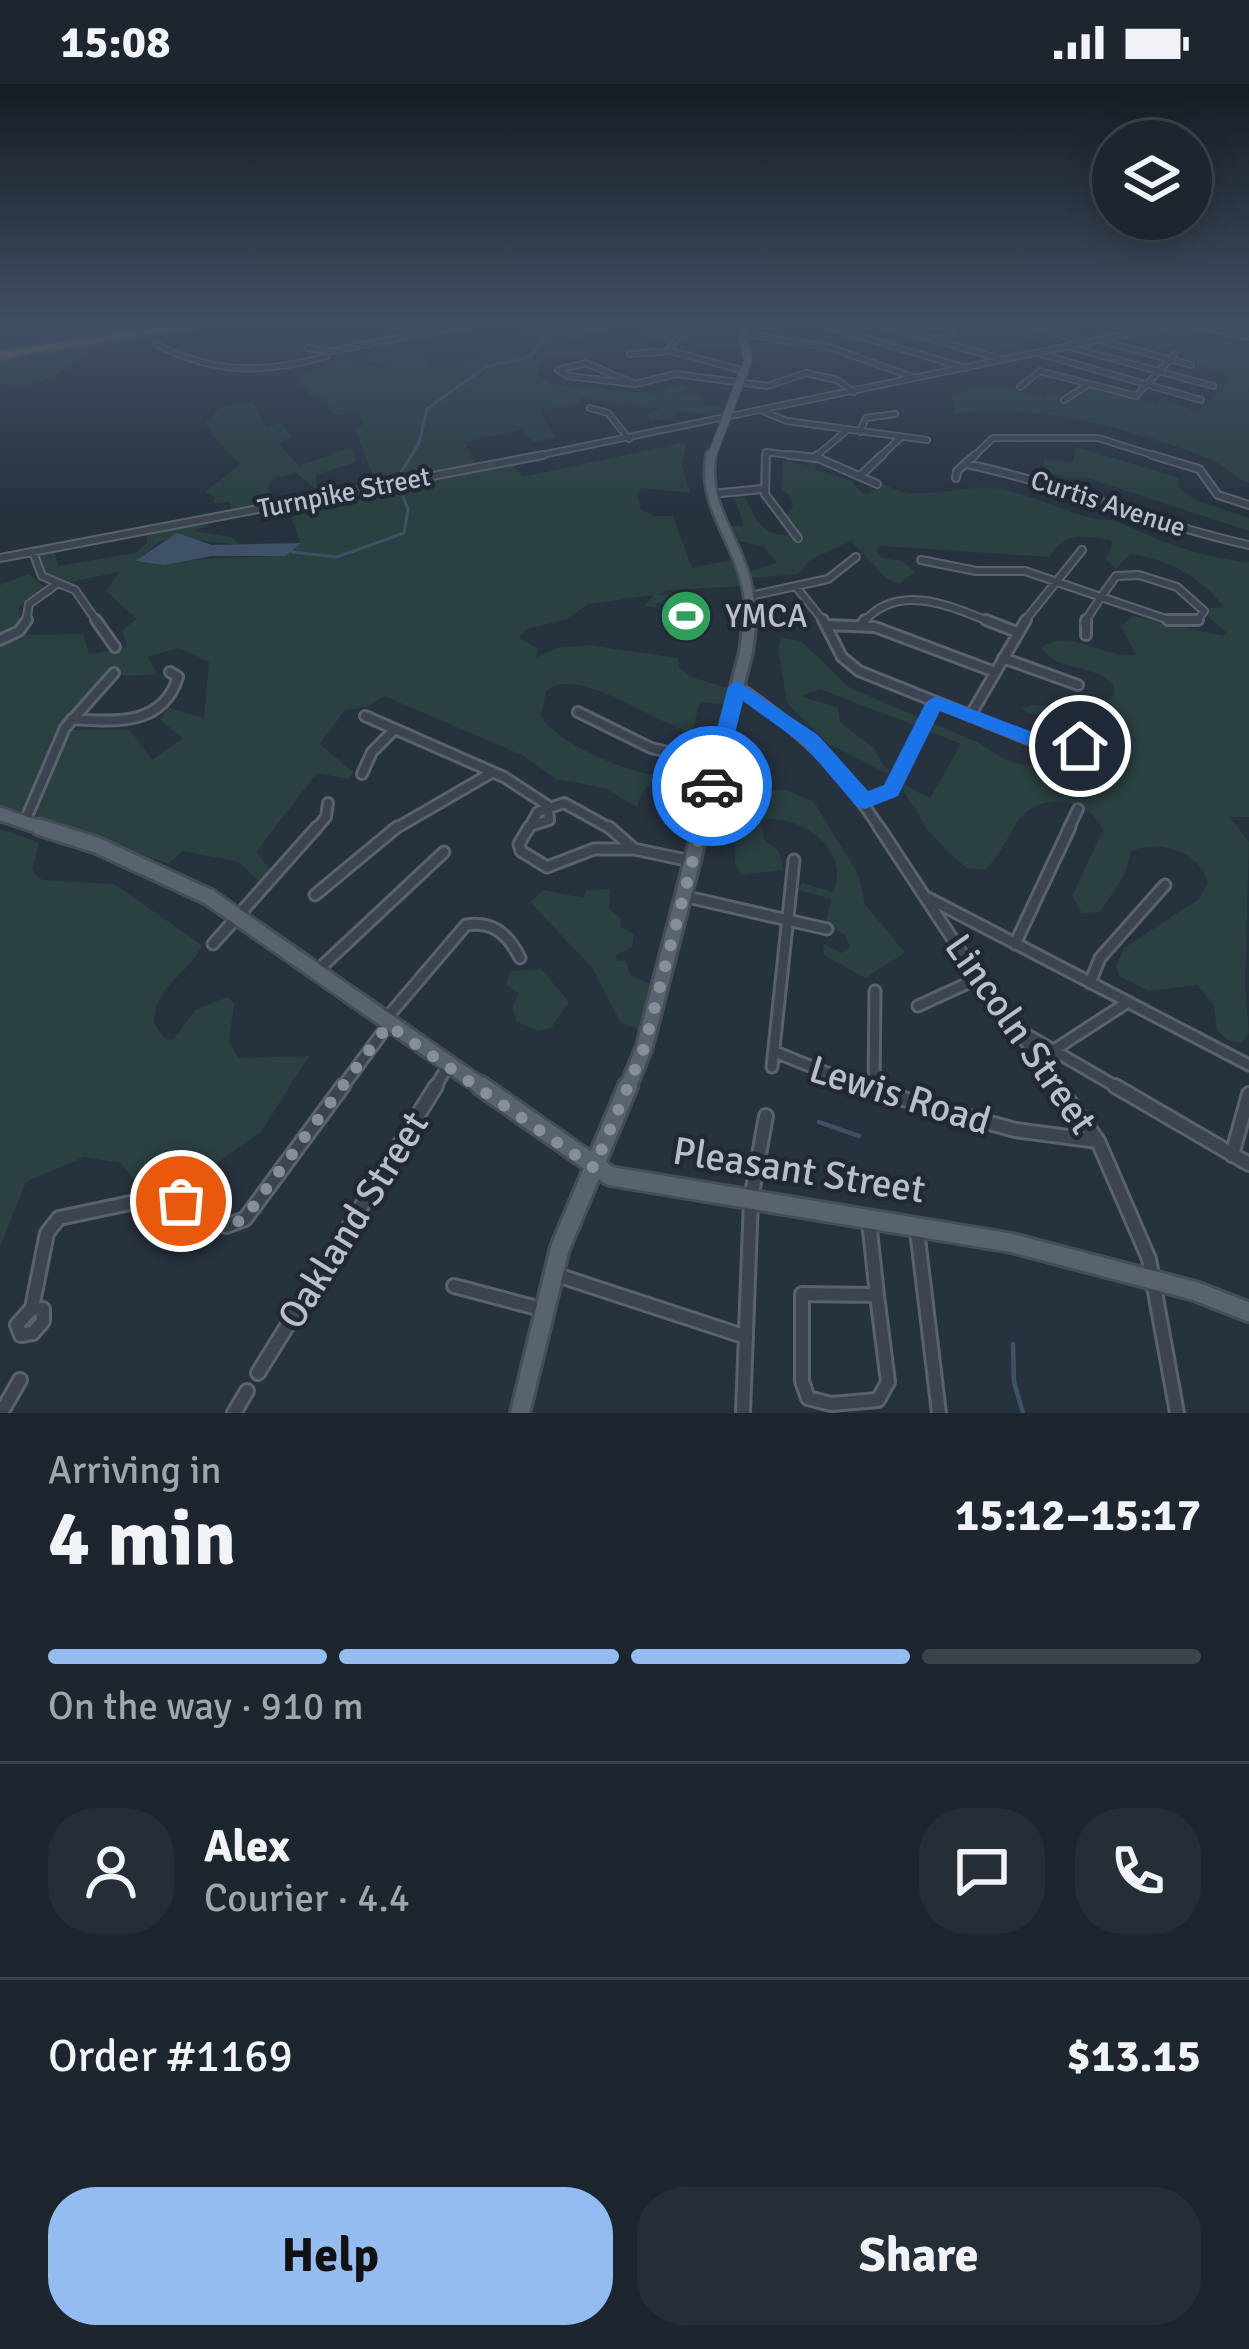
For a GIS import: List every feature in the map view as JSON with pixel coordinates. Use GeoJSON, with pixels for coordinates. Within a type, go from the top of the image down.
{"type":"FeatureCollection","features":[{"type":"Feature","properties":{"kind":"main road"},"geometry":{"type":"LineString","coordinates":[[520,1413],[552,1273],[644,1048],[749,636],[750,596],[743,563],[710,494],[709,468],[720,426],[738,387]]}},
{"type":"Feature","properties":{"kind":"main road","name":"Pleasant Street"},"geometry":{"type":"LineString","coordinates":[[0,814],[153,870],[240,916],[314,974],[594,1168],[617,1179],[1012,1243],[1249,1312]]}},
{"type":"Feature","properties":{"kind":"street"},"geometry":{"type":"LineString","coordinates":[[847,387],[855,393]]}},
{"type":"Feature","properties":{"kind":"street","name":"Turnpike Street"},"geometry":{"type":"LineString","coordinates":[[0,558],[688,428],[720,426],[881,387]]}},
{"type":"Feature","properties":{"kind":"street"},"geometry":{"type":"LineString","coordinates":[[1064,400],[1073,399],[1085,387]]}},
{"type":"Feature","properties":{"kind":"street"},"geometry":{"type":"LineString","coordinates":[[1098,387],[1132,397],[1145,387]]}},
{"type":"Feature","properties":{"kind":"street"},"geometry":{"type":"LineString","coordinates":[[1155,387],[1202,400]]}},
{"type":"Feature","properties":{"kind":"street"},"geometry":{"type":"LineString","coordinates":[[590,408],[607,412],[629,439]]}},
{"type":"Feature","properties":{"kind":"street"},"geometry":{"type":"LineString","coordinates":[[765,412],[787,422],[927,440]]}},
{"type":"Feature","properties":{"kind":"street"},"geometry":{"type":"LineString","coordinates":[[860,432],[866,418],[895,414]]}},
{"type":"Feature","properties":{"kind":"street"},"geometry":{"type":"LineString","coordinates":[[814,458],[848,430]]}},
{"type":"Feature","properties":{"kind":"street"},"geometry":{"type":"LineString","coordinates":[[956,478],[955,473],[998,437],[1094,437],[1198,469],[1208,476],[1218,495],[1249,505]]}},
{"type":"Feature","properties":{"kind":"street"},"geometry":{"type":"LineString","coordinates":[[862,474],[900,438]]}},
{"type":"Feature","properties":{"kind":"street"},"geometry":{"type":"LineString","coordinates":[[797,538],[763,489],[766,452],[814,458],[877,484]]}},
{"type":"Feature","properties":{"kind":"street","name":"Curtis Avenue"},"geometry":{"type":"LineString","coordinates":[[966,464],[1042,480],[1195,533],[1249,545]]}},
{"type":"Feature","properties":{"kind":"street"},"geometry":{"type":"LineString","coordinates":[[710,494],[763,489]]}},
{"type":"Feature","properties":{"kind":"street"},"geometry":{"type":"LineString","coordinates":[[970,716],[1017,632],[1082,550]]}},
{"type":"Feature","properties":{"kind":"street"},"geometry":{"type":"LineString","coordinates":[[33,552],[42,575],[74,590],[115,647]]}},
{"type":"Feature","properties":{"kind":"street"},"geometry":{"type":"LineString","coordinates":[[750,596],[832,577],[856,557]]}},
{"type":"Feature","properties":{"kind":"street"},"geometry":{"type":"LineString","coordinates":[[921,560],[976,571],[1026,571],[1058,581],[1101,597],[1177,622],[1194,622],[1204,615],[1194,598],[1140,574],[1115,576],[1101,597],[1083,624],[1086,634]]}},
{"type":"Feature","properties":{"kind":"street"},"geometry":{"type":"LineString","coordinates":[[0,640],[24,630],[30,621],[29,604],[58,584]]}},
{"type":"Feature","properties":{"kind":"street"},"geometry":{"type":"LineString","coordinates":[[797,588],[827,625],[851,666],[1036,741],[1080,746]]}},
{"type":"Feature","properties":{"kind":"street"},"geometry":{"type":"LineString","coordinates":[[862,624],[878,605],[911,599],[1017,632]]}},
{"type":"Feature","properties":{"kind":"street"},"geometry":{"type":"LineString","coordinates":[[827,625],[862,624],[995,672]]}},
{"type":"Feature","properties":{"kind":"street"},"geometry":{"type":"LineString","coordinates":[[1004,658],[1078,685]]}},
{"type":"Feature","properties":{"kind":"street","name":"Lincoln Street"},"geometry":{"type":"LineString","coordinates":[[741,671],[752,692]]}},
{"type":"Feature","properties":{"kind":"street"},"geometry":{"type":"LineString","coordinates":[[71,719],[116,723],[149,716],[175,692],[178,677],[170,672]]}},
{"type":"Feature","properties":{"kind":"street"},"geometry":{"type":"LineString","coordinates":[[25,820],[37,784],[71,719],[114,673]]}},
{"type":"Feature","properties":{"kind":"street","name":"Lincoln Street"},"geometry":{"type":"LineString","coordinates":[[737,687],[752,692],[831,759],[865,801],[979,978],[1098,1141],[1145,1247],[1178,1413]]}},
{"type":"Feature","properties":{"kind":"street","name":"Lincoln Street"},"geometry":{"type":"LineString","coordinates":[[737,687],[769,706]]}},
{"type":"Feature","properties":{"kind":"street"},"geometry":{"type":"LineString","coordinates":[[865,801],[891,791],[936,702]]}},
{"type":"Feature","properties":{"kind":"street"},"geometry":{"type":"LineString","coordinates":[[578,712],[656,749],[718,764]]}},
{"type":"Feature","properties":{"kind":"street"},"geometry":{"type":"LineString","coordinates":[[365,716],[493,772],[549,808]]}},
{"type":"Feature","properties":{"kind":"street"},"geometry":{"type":"LineString","coordinates":[[362,774],[372,752],[395,729]]}},
{"type":"Feature","properties":{"kind":"street"},"geometry":{"type":"LineString","coordinates":[[315,895],[423,809],[493,772]]}},
{"type":"Feature","properties":{"kind":"street"},"geometry":{"type":"LineString","coordinates":[[549,808],[563,802],[598,818],[634,849]]}},
{"type":"Feature","properties":{"kind":"street"},"geometry":{"type":"LineString","coordinates":[[213,944],[326,817],[328,803]]}},
{"type":"Feature","properties":{"kind":"street"},"geometry":{"type":"LineString","coordinates":[[549,808],[549,820],[533,825],[519,848],[543,867],[586,849],[634,849],[693,862]]}},
{"type":"Feature","properties":{"kind":"street"},"geometry":{"type":"LineString","coordinates":[[1015,944],[1078,809]]}},
{"type":"Feature","properties":{"kind":"street"},"geometry":{"type":"LineString","coordinates":[[314,974],[444,852]]}},
{"type":"Feature","properties":{"kind":"street"},"geometry":{"type":"LineString","coordinates":[[772,1066],[794,860]]}},
{"type":"Feature","properties":{"kind":"street"},"geometry":{"type":"LineString","coordinates":[[1090,983],[1100,958],[1165,885]]}},
{"type":"Feature","properties":{"kind":"street"},"geometry":{"type":"LineString","coordinates":[[683,896],[827,929]]}},
{"type":"Feature","properties":{"kind":"street"},"geometry":{"type":"LineString","coordinates":[[926,898],[1249,1065]]}},
{"type":"Feature","properties":{"kind":"street"},"geometry":{"type":"LineString","coordinates":[[943,924],[956,913]]}},
{"type":"Feature","properties":{"kind":"street"},"geometry":{"type":"LineString","coordinates":[[32,1308],[47,1233],[59,1218],[159,1197],[181,1201],[226,1226],[241,1222],[386,1023],[466,925],[496,928],[510,938],[520,958]]}},
{"type":"Feature","properties":{"kind":"street"},"geometry":{"type":"LineString","coordinates":[[918,1006],[979,978]]}},
{"type":"Feature","properties":{"kind":"street"},"geometry":{"type":"LineString","coordinates":[[874,1091],[875,991]]}},
{"type":"Feature","properties":{"kind":"street"},"geometry":{"type":"LineString","coordinates":[[1040,1059],[1128,1002]]}},
{"type":"Feature","properties":{"kind":"street"},"geometry":{"type":"LineString","coordinates":[[1018,1030],[1249,1164]]}},
{"type":"Feature","properties":{"kind":"street","name":"Lewis Road"},"geometry":{"type":"LineString","coordinates":[[775,1052],[815,1075],[1018,1131],[1098,1141]]}},
{"type":"Feature","properties":{"kind":"street","name":"Oakland Street"},"geometry":{"type":"LineString","coordinates":[[259,1373],[448,1066]]}},
{"type":"Feature","properties":{"kind":"street"},"geometry":{"type":"LineString","coordinates":[[1232,1155],[1249,1094]]}},
{"type":"Feature","properties":{"kind":"street"},"geometry":{"type":"LineString","coordinates":[[743,1413],[752,1199],[766,1116]]}},
{"type":"Feature","properties":{"kind":"street"},"geometry":{"type":"LineString","coordinates":[[868,1218],[878,1295],[888,1382],[881,1397],[831,1404],[808,1398],[802,1382],[802,1294],[878,1295]]}},
{"type":"Feature","properties":{"kind":"street"},"geometry":{"type":"LineString","coordinates":[[916,1225],[939,1413]]}},
{"type":"Feature","properties":{"kind":"street"},"geometry":{"type":"LineString","coordinates":[[552,1273],[746,1337]]}},
{"type":"Feature","properties":{"kind":"street"},"geometry":{"type":"LineString","coordinates":[[454,1286],[543,1310]]}},
{"type":"Feature","properties":{"kind":"street"},"geometry":{"type":"LineString","coordinates":[[1,1413],[20,1380]]}},
{"type":"Feature","properties":{"kind":"street"},"geometry":{"type":"LineString","coordinates":[[234,1413],[247,1391]]}},
{"type":"Feature","properties":{"kind":"green space"},"geometry":{"type":"Polygon","coordinates":[[[303,387],[583,387],[660,394],[667,387],[684,387],[691,388],[674,393],[703,396],[703,404],[723,408],[719,415],[678,411],[672,418],[651,421],[647,414],[660,409],[582,398],[575,406],[539,409],[555,438],[533,442],[521,430],[464,442],[475,464],[376,483],[355,429],[363,426],[359,413],[333,415],[326,400],[308,394],[303,387]]]}},
{"type":"Feature","properties":{"kind":"green space"},"geometry":{"type":"Polygon","coordinates":[[[985,387],[1045,399],[1048,393],[1069,398],[1083,387],[1100,387],[1156,405],[1161,399],[1198,412],[1224,387],[1249,387],[1249,483],[1210,459],[1151,438],[1049,415],[1015,411],[955,414],[952,398],[985,387]]]}},
{"type":"Feature","properties":{"kind":"green space"},"geometry":{"type":"Polygon","coordinates":[[[253,401],[266,427],[282,423],[291,437],[279,444],[299,466],[351,447],[356,462],[316,475],[317,491],[297,473],[274,478],[268,488],[277,503],[232,512],[230,502],[213,503],[215,497],[205,492],[240,464],[210,433],[206,422],[219,408],[253,401]]]}},
{"type":"Feature","properties":{"kind":"green space"},"geometry":{"type":"Polygon","coordinates":[[[687,442],[682,465],[690,493],[641,488],[637,496],[641,510],[673,516],[692,568],[737,559],[745,586],[667,590],[659,595],[688,593],[689,598],[667,596],[665,604],[656,607],[644,606],[654,595],[588,604],[565,620],[526,629],[519,638],[539,649],[535,658],[557,648],[588,645],[678,658],[679,667],[692,677],[730,689],[727,704],[700,702],[692,732],[596,690],[560,685],[546,691],[541,716],[548,726],[607,761],[651,774],[654,781],[642,792],[637,807],[604,788],[556,779],[524,756],[384,696],[367,707],[345,710],[320,744],[353,772],[348,779],[317,773],[256,852],[272,872],[262,884],[239,862],[183,851],[168,864],[35,815],[44,784],[71,730],[130,730],[152,760],[183,738],[160,720],[169,708],[204,718],[209,662],[178,648],[148,657],[157,674],[126,676],[113,671],[60,735],[24,811],[0,808],[0,645],[21,635],[83,634],[89,654],[127,648],[122,630],[137,619],[106,591],[119,572],[65,583],[48,577],[39,555],[55,552],[58,566],[135,553],[147,543],[147,534],[206,522],[209,526],[192,531],[232,537],[239,544],[168,538],[136,562],[276,556],[300,542],[289,511],[305,505],[513,464],[522,477],[687,442]]]}},
{"type":"Feature","properties":{"kind":"green space"},"geometry":{"type":"Polygon","coordinates":[[[1077,447],[1179,478],[1178,487],[1195,500],[1249,518],[1249,531],[1087,478],[1065,478],[1043,469],[1044,459],[1072,463],[1077,447]]]}},
{"type":"Feature","properties":{"kind":"green space"},"geometry":{"type":"Polygon","coordinates":[[[811,459],[818,460],[815,470],[851,481],[869,494],[883,483],[910,493],[1001,489],[1090,518],[1115,521],[1196,552],[1249,562],[1249,817],[1230,817],[1249,842],[1245,985],[1249,1033],[1242,1043],[1229,1041],[1217,1030],[1214,1006],[1198,985],[1149,991],[1119,976],[1116,966],[1124,948],[1200,898],[1208,883],[1197,863],[1166,848],[1131,851],[1125,874],[1100,912],[1082,913],[1072,896],[1103,830],[1084,808],[1049,802],[1025,814],[985,870],[967,868],[928,831],[896,778],[829,744],[787,703],[778,649],[781,637],[802,642],[850,688],[977,742],[1008,761],[1106,783],[1109,772],[1082,749],[1101,733],[1092,725],[1021,708],[1035,705],[1099,713],[1113,696],[1114,685],[1096,673],[1057,662],[1041,648],[1063,641],[1136,655],[1121,626],[1133,616],[1223,636],[1226,632],[1206,615],[1207,609],[1223,607],[1194,579],[1157,560],[1130,554],[1116,569],[1106,559],[1113,544],[1110,540],[1083,537],[1061,543],[1049,557],[882,546],[876,550],[881,558],[902,561],[915,572],[899,584],[886,578],[851,541],[810,560],[798,574],[752,578],[751,571],[777,563],[764,547],[737,540],[737,534],[729,530],[732,525],[744,526],[734,496],[745,496],[768,531],[794,534],[798,527],[785,519],[793,506],[781,488],[783,460],[807,467],[811,459]],[[820,689],[800,696],[838,708],[840,722],[876,750],[890,772],[930,798],[961,744],[820,689]]]}},
{"type":"Feature","properties":{"kind":"green space"},"geometry":{"type":"Polygon","coordinates":[[[29,574],[45,588],[19,606],[20,627],[0,637],[0,585],[29,574]]]}},
{"type":"Feature","properties":{"kind":"green space"},"geometry":{"type":"Polygon","coordinates":[[[772,790],[787,790],[814,802],[858,874],[865,904],[905,953],[865,978],[824,955],[823,943],[841,953],[850,947],[845,935],[826,924],[831,899],[799,890],[802,883],[833,892],[835,862],[819,838],[792,822],[762,820],[764,840],[778,850],[784,870],[741,875],[735,864],[736,833],[754,827],[755,807],[772,790]]]}},
{"type":"Feature","properties":{"kind":"green space"},"geometry":{"type":"Polygon","coordinates":[[[0,829],[39,842],[32,870],[42,880],[114,884],[202,945],[160,998],[154,1023],[163,1037],[173,1040],[195,1010],[227,997],[234,1003],[229,1041],[238,1058],[309,1056],[261,1132],[206,1171],[141,1189],[121,1163],[84,1157],[26,1182],[0,1247],[0,829]]]}},
{"type":"Feature","properties":{"kind":"green space"},"geometry":{"type":"Polygon","coordinates":[[[610,889],[609,909],[621,918],[620,927],[634,934],[632,948],[615,955],[618,961],[626,960],[630,975],[653,985],[640,1030],[621,1023],[593,969],[530,902],[544,890],[584,898],[586,890],[610,889]]]}},
{"type":"Feature","properties":{"kind":"green space"},"geometry":{"type":"Polygon","coordinates":[[[541,969],[569,1002],[551,1028],[538,1031],[517,1022],[512,1009],[518,993],[506,984],[511,971],[541,969]]]}},
{"type":"Feature","properties":{"kind":"water"},"geometry":{"type":"Polygon","coordinates":[[[177,533],[212,545],[301,543],[286,556],[212,556],[165,565],[135,561],[177,533]]]}},
{"type":"Feature","properties":{"kind":"waterway"},"geometry":{"type":"LineString","coordinates":[[397,479],[419,443],[427,409],[458,387]]}},
{"type":"Feature","properties":{"kind":"waterway"},"geometry":{"type":"LineString","coordinates":[[292,552],[337,557],[404,533],[408,509],[399,487]]}},
{"type":"Feature","properties":{"kind":"waterway"},"geometry":{"type":"LineString","coordinates":[[819,1122],[859,1136]]}},
{"type":"Feature","properties":{"kind":"waterway"},"geometry":{"type":"LineString","coordinates":[[1013,1344],[1014,1382],[1023,1413]]}},
{"type":"Feature","properties":{"kind":"way so far"},"geometry":{"type":"LineString","coordinates":[[181,1201],[226,1226],[237,1225],[388,1025],[594,1168],[644,1048],[712,786]]}},
{"type":"Feature","properties":{"kind":"place","name":"YMCA"},"geometry":{"type":"Point","coordinates":[686,616]}},
{"type":"Feature","properties":{"kind":"route"},"geometry":{"type":"LineString","coordinates":[[712,786],[737,687],[811,740],[865,801],[891,791],[936,702],[1036,741],[1080,746]]}}]}
